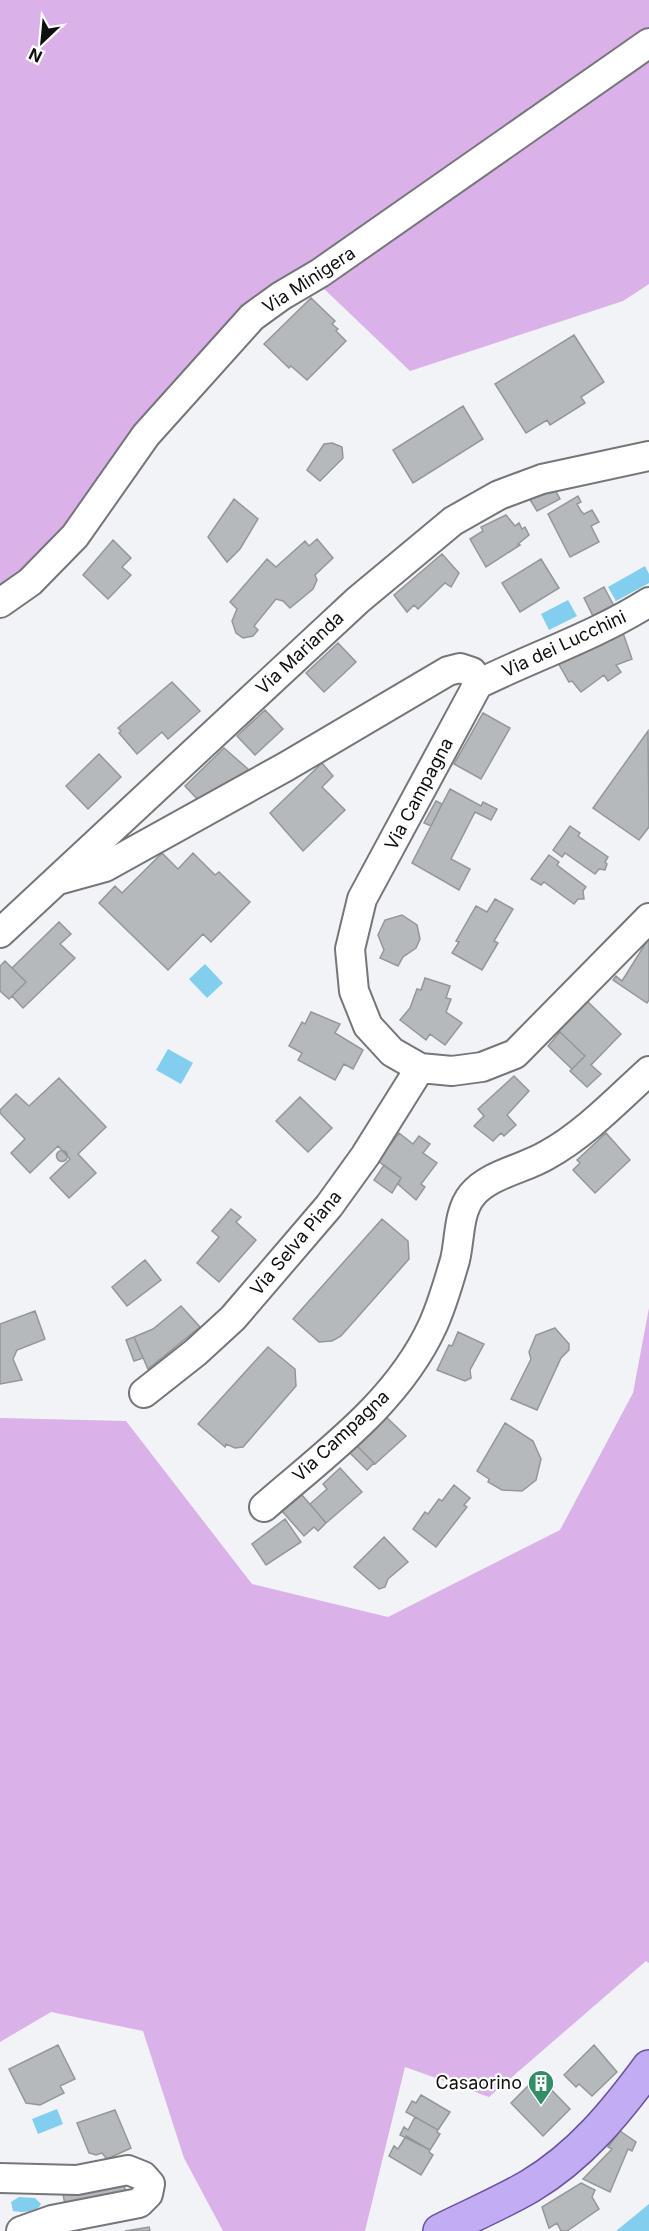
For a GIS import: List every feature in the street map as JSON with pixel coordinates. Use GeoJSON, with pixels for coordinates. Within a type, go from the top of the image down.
{"type":"FeatureCollection","features":[{"type":"Feature","properties":{"kind":"main road"},"geometry":{"type":"LineString","coordinates":[[440,2231],[529,2186],[573,2155],[605,2124],[649,2067]]}},
{"type":"Feature","properties":{"kind":"street","name":"Via Minigera"},"geometry":{"type":"LineString","coordinates":[[0,603],[30,582],[75,536],[146,435],[252,317],[281,296],[330,267],[649,43]]}},
{"type":"Feature","properties":{"kind":"street","name":"Via Marianda"},"geometry":{"type":"LineString","coordinates":[[0,933],[358,600],[453,521],[499,495],[542,479],[649,456]]}},
{"type":"Feature","properties":{"kind":"street","name":"Via dei Lucchini"},"geometry":{"type":"LineString","coordinates":[[478,684],[590,634],[649,602]]}},
{"type":"Feature","properties":{"kind":"street"},"geometry":{"type":"LineString","coordinates":[[58,880],[105,867],[141,848],[448,671],[460,668],[472,672],[478,684]]}},
{"type":"Feature","properties":{"kind":"street","name":"Via Campagna"},"geometry":{"type":"LineString","coordinates":[[478,684],[362,899],[350,949],[354,991],[368,1026],[392,1052],[420,1068],[452,1071],[482,1068],[515,1054],[649,918]]}},
{"type":"Feature","properties":{"kind":"street","name":"Via Selva Piana"},"geometry":{"type":"LineString","coordinates":[[144,1393],[196,1352],[233,1318],[329,1206],[365,1156],[420,1068]]}},
{"type":"Feature","properties":{"kind":"street","name":"Via Campagna"},"geometry":{"type":"LineString","coordinates":[[264,1507],[366,1418],[406,1372],[433,1325],[455,1259],[458,1236],[469,1198],[478,1187],[548,1155],[601,1114],[649,1071]]}},
{"type":"Feature","properties":{"kind":"street"},"geometry":{"type":"LineString","coordinates":[[0,2178],[77,2180],[128,2170],[143,2176],[150,2184],[148,2194],[139,2203],[52,2220],[21,2231]]}},
{"type":"Feature","properties":{"kind":"shaded area"},"geometry":{"type":"Polygon","coordinates":[[[0,0],[649,0],[649,284],[623,301],[410,371],[319,284],[281,296],[0,603],[0,0]]]}},
{"type":"Feature","properties":{"kind":"shaded area"},"geometry":{"type":"Polygon","coordinates":[[[649,1308],[649,1963],[646,1961],[489,2097],[405,2067],[365,2231],[223,2231],[184,2158],[143,2031],[51,2012],[0,2042],[0,1418],[126,1421],[252,1584],[388,1617],[560,1530],[633,1393],[649,1308]]]}},
{"type":"Feature","properties":{"kind":"water"},"geometry":{"type":"Polygon","coordinates":[[[645,566],[649,574],[649,583],[616,601],[608,587],[645,566]]]}},
{"type":"Feature","properties":{"kind":"water"},"geometry":{"type":"Polygon","coordinates":[[[568,600],[577,616],[549,630],[541,614],[568,600]]]}},
{"type":"Feature","properties":{"kind":"water"},"geometry":{"type":"Polygon","coordinates":[[[205,964],[223,983],[207,998],[189,979],[205,964]]]}},
{"type":"Feature","properties":{"kind":"water"},"geometry":{"type":"Polygon","coordinates":[[[168,1049],[193,1063],[181,1084],[156,1070],[168,1049]]]}},
{"type":"Feature","properties":{"kind":"water"},"geometry":{"type":"Polygon","coordinates":[[[57,2109],[63,2124],[38,2134],[32,2119],[57,2109]]]}},
{"type":"Feature","properties":{"kind":"water"},"geometry":{"type":"Polygon","coordinates":[[[19,2197],[35,2198],[41,2204],[25,2212],[13,2211],[11,2202],[19,2197]]]}},
{"type":"Feature","properties":{"kind":"water"},"geometry":{"type":"Polygon","coordinates":[[[649,2204],[649,2231],[616,2231],[649,2204]]]}},
{"type":"Feature","properties":{"kind":"building"},"geometry":{"type":"Polygon","coordinates":[[[311,298],[335,321],[332,324],[346,341],[307,380],[291,366],[289,368],[264,344],[311,298]]]}},
{"type":"Feature","properties":{"kind":"building"},"geometry":{"type":"Polygon","coordinates":[[[574,335],[604,382],[581,397],[585,403],[550,425],[547,420],[526,433],[495,384],[574,335]]]}},
{"type":"Feature","properties":{"kind":"building"},"geometry":{"type":"Polygon","coordinates":[[[463,406],[483,439],[413,483],[393,450],[463,406]]]}},
{"type":"Feature","properties":{"kind":"building"},"geometry":{"type":"Polygon","coordinates":[[[332,443],[342,447],[343,458],[320,481],[307,470],[324,444],[332,443]]]}},
{"type":"Feature","properties":{"kind":"building"},"geometry":{"type":"Polygon","coordinates":[[[553,486],[560,499],[537,511],[529,498],[553,486]]]}},
{"type":"Feature","properties":{"kind":"building"},"geometry":{"type":"Polygon","coordinates":[[[578,496],[581,502],[577,504],[581,511],[584,514],[592,510],[599,522],[591,526],[599,542],[570,557],[548,514],[578,496]]]}},
{"type":"Feature","properties":{"kind":"building"},"geometry":{"type":"Polygon","coordinates":[[[234,499],[258,519],[240,549],[227,562],[208,537],[234,499]]]}},
{"type":"Feature","properties":{"kind":"building"},"geometry":{"type":"Polygon","coordinates":[[[506,515],[515,526],[519,523],[522,529],[525,527],[529,535],[518,544],[520,545],[486,567],[470,539],[483,531],[481,527],[506,515]]]}},
{"type":"Feature","properties":{"kind":"building"},"geometry":{"type":"Polygon","coordinates":[[[317,539],[333,558],[315,575],[317,580],[313,589],[290,608],[283,601],[276,599],[254,626],[258,630],[253,636],[243,638],[236,633],[232,621],[237,609],[230,602],[267,559],[276,567],[305,541],[309,546],[317,539]]]}},
{"type":"Feature","properties":{"kind":"building"},"geometry":{"type":"Polygon","coordinates":[[[113,540],[131,558],[122,567],[131,575],[108,599],[83,575],[113,540]]]}},
{"type":"Feature","properties":{"kind":"building"},"geometry":{"type":"Polygon","coordinates":[[[442,554],[459,573],[451,587],[445,583],[418,609],[414,605],[407,612],[394,595],[442,554]]]}},
{"type":"Feature","properties":{"kind":"building"},"geometry":{"type":"Polygon","coordinates":[[[541,559],[559,588],[520,612],[502,583],[541,559]]]}},
{"type":"Feature","properties":{"kind":"building"},"geometry":{"type":"Polygon","coordinates":[[[604,587],[615,608],[594,618],[584,598],[604,587]]]}},
{"type":"Feature","properties":{"kind":"building"},"geometry":{"type":"Polygon","coordinates":[[[622,630],[632,659],[616,665],[621,672],[608,681],[604,675],[581,692],[572,681],[569,682],[557,661],[622,630]]]}},
{"type":"Feature","properties":{"kind":"building"},"geometry":{"type":"Polygon","coordinates":[[[338,643],[356,662],[324,692],[306,673],[338,643]]]}},
{"type":"Feature","properties":{"kind":"building"},"geometry":{"type":"Polygon","coordinates":[[[172,682],[200,711],[168,739],[162,732],[137,754],[119,733],[121,731],[118,728],[172,682]]]}},
{"type":"Feature","properties":{"kind":"building"},"geometry":{"type":"Polygon","coordinates":[[[265,710],[283,729],[255,755],[237,736],[265,710]]]}},
{"type":"Feature","properties":{"kind":"building"},"geometry":{"type":"Polygon","coordinates":[[[483,713],[510,728],[481,779],[454,764],[483,713]]]}},
{"type":"Feature","properties":{"kind":"building"},"geometry":{"type":"Polygon","coordinates":[[[648,731],[649,827],[639,840],[593,808],[648,731]]]}},
{"type":"Feature","properties":{"kind":"building"},"geometry":{"type":"Polygon","coordinates":[[[224,748],[248,769],[217,799],[210,792],[200,802],[185,786],[224,748]]]}},
{"type":"Feature","properties":{"kind":"building"},"geometry":{"type":"Polygon","coordinates":[[[99,754],[121,777],[88,809],[66,786],[99,754]]]}},
{"type":"Feature","properties":{"kind":"building"},"geometry":{"type":"Polygon","coordinates":[[[322,763],[333,776],[322,787],[345,810],[303,851],[270,813],[322,763]]]}},
{"type":"Feature","properties":{"kind":"building"},"geometry":{"type":"Polygon","coordinates":[[[450,789],[481,806],[483,802],[497,809],[491,820],[475,812],[451,859],[470,869],[459,890],[412,863],[450,789]]]}},
{"type":"Feature","properties":{"kind":"building"},"geometry":{"type":"Polygon","coordinates":[[[436,801],[442,804],[431,826],[424,823],[436,801]]]}},
{"type":"Feature","properties":{"kind":"building"},"geometry":{"type":"Polygon","coordinates":[[[570,826],[580,833],[578,836],[608,857],[605,870],[599,869],[595,874],[565,853],[562,857],[553,850],[570,826]]]}},
{"type":"Feature","properties":{"kind":"building"},"geometry":{"type":"Polygon","coordinates":[[[162,853],[178,869],[193,853],[215,875],[219,872],[250,902],[211,942],[203,934],[168,970],[99,903],[115,886],[122,893],[162,853]]]}},
{"type":"Feature","properties":{"kind":"building"},"geometry":{"type":"Polygon","coordinates":[[[549,855],[559,862],[557,865],[586,887],[583,891],[584,899],[578,899],[574,904],[544,882],[541,885],[531,879],[549,855]]]}},
{"type":"Feature","properties":{"kind":"building"},"geometry":{"type":"Polygon","coordinates":[[[495,899],[513,909],[494,941],[498,943],[482,970],[452,953],[459,942],[456,941],[476,906],[487,912],[495,899]]]}},
{"type":"Feature","properties":{"kind":"building"},"geometry":{"type":"Polygon","coordinates":[[[402,915],[417,925],[420,939],[416,948],[403,957],[398,966],[380,958],[384,950],[378,935],[385,920],[402,915]]]}},
{"type":"Feature","properties":{"kind":"building"},"geometry":{"type":"Polygon","coordinates":[[[59,922],[71,934],[60,944],[75,958],[23,1008],[12,996],[26,982],[12,968],[59,922]]]}},
{"type":"Feature","properties":{"kind":"building"},"geometry":{"type":"Polygon","coordinates":[[[649,938],[649,1000],[647,1003],[613,980],[616,976],[622,981],[649,938]]]}},
{"type":"Feature","properties":{"kind":"building"},"geometry":{"type":"Polygon","coordinates":[[[5,961],[26,982],[9,999],[0,991],[0,966],[5,961]]]}},
{"type":"Feature","properties":{"kind":"building"},"geometry":{"type":"Polygon","coordinates":[[[425,978],[450,986],[446,998],[451,999],[446,1012],[462,1023],[445,1045],[430,1034],[426,1040],[400,1020],[410,1008],[417,989],[421,990],[425,978]]]}},
{"type":"Feature","properties":{"kind":"building"},"geometry":{"type":"Polygon","coordinates":[[[587,1001],[621,1034],[591,1065],[601,1074],[587,1087],[570,1071],[585,1056],[560,1032],[556,1033],[587,1001]]]}},
{"type":"Feature","properties":{"kind":"building"},"geometry":{"type":"Polygon","coordinates":[[[311,1012],[340,1024],[335,1033],[363,1050],[353,1069],[344,1064],[335,1080],[298,1060],[302,1053],[289,1046],[302,1022],[305,1024],[311,1012]]]}},
{"type":"Feature","properties":{"kind":"building"},"geometry":{"type":"Polygon","coordinates":[[[560,1032],[585,1056],[572,1069],[548,1046],[560,1032]]]}},
{"type":"Feature","properties":{"kind":"building"},"geometry":{"type":"Polygon","coordinates":[[[514,1076],[529,1091],[507,1115],[516,1125],[504,1136],[501,1133],[493,1141],[474,1126],[484,1116],[478,1109],[514,1076]]]}},
{"type":"Feature","properties":{"kind":"building"},"geometry":{"type":"Polygon","coordinates":[[[59,1078],[106,1127],[78,1154],[96,1173],[69,1198],[50,1178],[70,1159],[58,1146],[30,1173],[11,1153],[25,1139],[0,1113],[0,1110],[16,1094],[29,1106],[59,1078]]]}},
{"type":"Feature","properties":{"kind":"building"},"geometry":{"type":"Polygon","coordinates":[[[300,1097],[332,1128],[308,1152],[276,1121],[300,1097]]]}},
{"type":"Feature","properties":{"kind":"building"},"geometry":{"type":"Polygon","coordinates":[[[399,1133],[413,1144],[419,1136],[430,1144],[423,1153],[437,1163],[421,1184],[425,1187],[416,1200],[398,1184],[401,1178],[378,1161],[399,1133]]]}},
{"type":"Feature","properties":{"kind":"building"},"geometry":{"type":"Polygon","coordinates":[[[606,1133],[630,1160],[595,1193],[573,1170],[580,1163],[577,1160],[606,1133]]]}},
{"type":"Feature","properties":{"kind":"building"},"geometry":{"type":"Polygon","coordinates":[[[62,1151],[66,1152],[66,1160],[62,1161],[58,1160],[57,1156],[58,1152],[62,1151]]]}},
{"type":"Feature","properties":{"kind":"building"},"geometry":{"type":"Polygon","coordinates":[[[384,1165],[401,1178],[392,1193],[374,1180],[384,1165]]]}},
{"type":"Feature","properties":{"kind":"building"},"geometry":{"type":"Polygon","coordinates":[[[231,1209],[241,1217],[236,1222],[256,1240],[219,1282],[197,1263],[219,1237],[212,1231],[231,1209]]]}},
{"type":"Feature","properties":{"kind":"building"},"geometry":{"type":"Polygon","coordinates":[[[382,1219],[408,1241],[409,1259],[341,1336],[332,1341],[319,1342],[293,1319],[382,1219]]]}},
{"type":"Feature","properties":{"kind":"building"},"geometry":{"type":"Polygon","coordinates":[[[145,1260],[161,1280],[127,1306],[112,1287],[145,1260]]]}},
{"type":"Feature","properties":{"kind":"building"},"geometry":{"type":"Polygon","coordinates":[[[181,1306],[200,1327],[148,1369],[134,1337],[153,1329],[181,1306]]]}},
{"type":"Feature","properties":{"kind":"building"},"geometry":{"type":"Polygon","coordinates":[[[35,1311],[45,1339],[17,1350],[13,1359],[22,1380],[0,1384],[0,1324],[35,1311]]]}},
{"type":"Feature","properties":{"kind":"building"},"geometry":{"type":"Polygon","coordinates":[[[555,1328],[569,1344],[569,1350],[561,1358],[537,1410],[511,1399],[531,1359],[529,1352],[536,1335],[555,1328]]]}},
{"type":"Feature","properties":{"kind":"building"},"geometry":{"type":"Polygon","coordinates":[[[458,1332],[484,1344],[470,1370],[471,1378],[465,1381],[437,1370],[458,1332]]]}},
{"type":"Feature","properties":{"kind":"building"},"geometry":{"type":"Polygon","coordinates":[[[134,1337],[143,1358],[134,1361],[126,1340],[134,1337]]]}},
{"type":"Feature","properties":{"kind":"building"},"geometry":{"type":"Polygon","coordinates":[[[268,1347],[295,1369],[296,1386],[243,1447],[235,1448],[226,1444],[225,1447],[198,1424],[268,1347]]]}},
{"type":"Feature","properties":{"kind":"building"},"geometry":{"type":"Polygon","coordinates":[[[384,1415],[406,1436],[375,1464],[356,1445],[384,1415]]]}},
{"type":"Feature","properties":{"kind":"building"},"geometry":{"type":"Polygon","coordinates":[[[505,1423],[533,1441],[541,1459],[536,1480],[522,1491],[502,1490],[488,1482],[489,1479],[477,1471],[505,1423]]]}},
{"type":"Feature","properties":{"kind":"building"},"geometry":{"type":"Polygon","coordinates":[[[357,1446],[374,1463],[367,1470],[350,1453],[357,1446]]]}},
{"type":"Feature","properties":{"kind":"building"},"geometry":{"type":"Polygon","coordinates":[[[340,1468],[362,1492],[326,1523],[310,1504],[327,1489],[323,1484],[340,1468]]]}},
{"type":"Feature","properties":{"kind":"building"},"geometry":{"type":"Polygon","coordinates":[[[454,1485],[470,1498],[464,1505],[467,1507],[436,1547],[413,1529],[425,1512],[428,1514],[439,1499],[442,1501],[454,1485]]]}},
{"type":"Feature","properties":{"kind":"building"},"geometry":{"type":"Polygon","coordinates":[[[302,1495],[326,1523],[318,1531],[314,1527],[304,1536],[282,1511],[302,1495]]]}},
{"type":"Feature","properties":{"kind":"building"},"geometry":{"type":"Polygon","coordinates":[[[285,1519],[301,1542],[266,1565],[252,1544],[285,1519]]]}},
{"type":"Feature","properties":{"kind":"building"},"geometry":{"type":"Polygon","coordinates":[[[384,1537],[408,1562],[388,1579],[385,1587],[379,1589],[354,1567],[384,1537]]]}},
{"type":"Feature","properties":{"kind":"building"},"geometry":{"type":"Polygon","coordinates":[[[58,2045],[75,2079],[60,2086],[64,2093],[40,2105],[26,2103],[9,2069],[58,2045]]]}},
{"type":"Feature","properties":{"kind":"building"},"geometry":{"type":"Polygon","coordinates":[[[594,2045],[617,2072],[592,2096],[579,2084],[576,2087],[564,2075],[594,2045]]]}},
{"type":"Feature","properties":{"kind":"building","name":"Casaorino"},"geometry":{"type":"Polygon","coordinates":[[[538,2076],[570,2109],[543,2136],[511,2103],[538,2076]]]}},
{"type":"Feature","properties":{"kind":"building"},"geometry":{"type":"Polygon","coordinates":[[[421,2095],[450,2112],[438,2130],[406,2112],[412,2101],[416,2103],[421,2095]]]}},
{"type":"Feature","properties":{"kind":"building"},"geometry":{"type":"Polygon","coordinates":[[[115,2110],[131,2148],[107,2159],[102,2153],[96,2155],[89,2153],[77,2123],[115,2110]]]}},
{"type":"Feature","properties":{"kind":"building"},"geometry":{"type":"Polygon","coordinates":[[[415,2117],[438,2130],[440,2134],[430,2150],[400,2135],[404,2127],[408,2130],[415,2117]]]}},
{"type":"Feature","properties":{"kind":"building"},"geometry":{"type":"Polygon","coordinates":[[[620,2131],[636,2142],[632,2151],[628,2149],[610,2192],[583,2179],[612,2149],[608,2147],[620,2131]]]}},
{"type":"Feature","properties":{"kind":"building"},"geometry":{"type":"Polygon","coordinates":[[[406,2136],[430,2150],[429,2152],[433,2155],[421,2175],[389,2156],[394,2146],[398,2149],[406,2136]]]}},
{"type":"Feature","properties":{"kind":"building"},"geometry":{"type":"Polygon","coordinates":[[[123,2179],[127,2199],[66,2210],[63,2194],[123,2179]]]}},
{"type":"Feature","properties":{"kind":"building"},"geometry":{"type":"Polygon","coordinates":[[[581,2183],[595,2190],[592,2197],[599,2209],[567,2231],[561,2231],[557,2223],[549,2228],[542,2207],[581,2183]]]}},
{"type":"Feature","properties":{"kind":"building"},"geometry":{"type":"Polygon","coordinates":[[[149,2227],[150,2231],[125,2231],[149,2227]]]}},
{"type":"Feature","properties":{"kind":"place","name":"Casaorino"},"geometry":{"type":"Point","coordinates":[541,2106]}}]}
